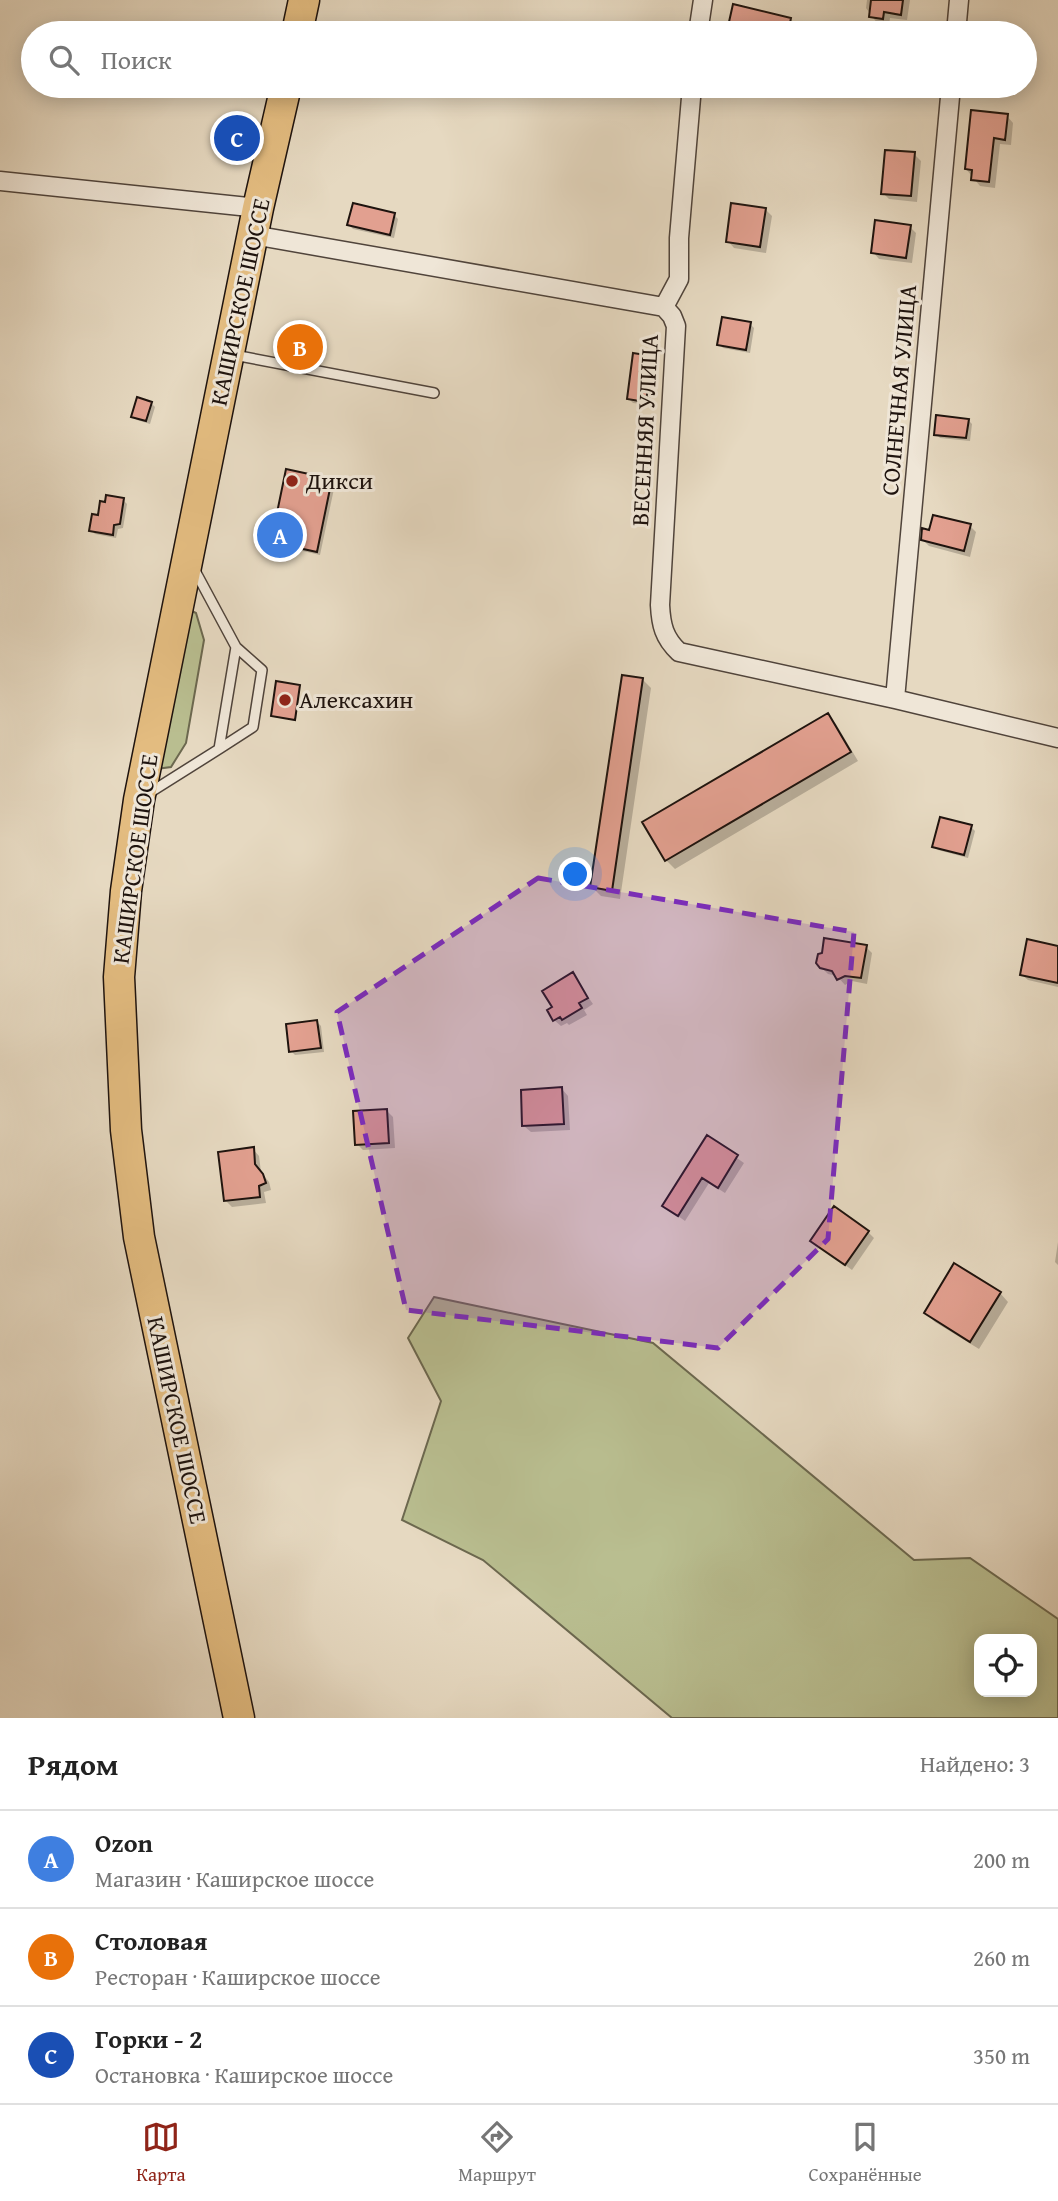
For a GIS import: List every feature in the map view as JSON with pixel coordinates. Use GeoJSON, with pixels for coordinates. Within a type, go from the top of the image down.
{"type":"FeatureCollection","features":[{"type":"Feature","properties":{"kind":"main road"},"geometry":{"type":"LineString","coordinates":[[300,21],[304,0]]}},
{"type":"Feature","properties":{"kind":"main road","name":"КАШИРСКОЕ ШОССЕ"},"geometry":{"type":"LineString","coordinates":[[239,1718],[139,1237],[126,1130],[119,977],[126,891],[139,800],[282,98]]}},
{"type":"Feature","properties":{"kind":"street"},"geometry":{"type":"LineString","coordinates":[[700,21],[703,0]]}},
{"type":"Feature","properties":{"kind":"street"},"geometry":{"type":"LineString","coordinates":[[957,21],[959,0]]}},
{"type":"Feature","properties":{"kind":"street","name":"ВЕСЕННЯЯ УЛИЦА"},"geometry":{"type":"LineString","coordinates":[[691,98],[679,238],[679,279],[664,307],[676,326],[661,626],[669,642],[679,652],[895,699]]}},
{"type":"Feature","properties":{"kind":"street","name":"СОЛНЕЧНАЯ УЛИЦА"},"geometry":{"type":"LineString","coordinates":[[895,699],[950,98]]}},
{"type":"Feature","properties":{"kind":"street"},"geometry":{"type":"LineString","coordinates":[[0,181],[256,221],[664,307]]}},
{"type":"Feature","properties":{"kind":"street"},"geometry":{"type":"LineString","coordinates":[[895,699],[1058,738]]}},
{"type":"Feature","properties":{"kind":"lane"},"geometry":{"type":"LineString","coordinates":[[229,355],[434,393]]}},
{"type":"Feature","properties":{"kind":"lane"},"geometry":{"type":"LineString","coordinates":[[139,800],[253,727],[262,670],[236,646],[188,558]]}},
{"type":"Feature","properties":{"kind":"lane"},"geometry":{"type":"LineString","coordinates":[[219,749],[236,646]]}},
{"type":"Feature","properties":{"kind":"highlighted area"},"geometry":{"type":"Polygon","coordinates":[[[538,878],[854,932],[828,1239],[718,1348],[406,1310],[337,1012],[538,878]]]}},
{"type":"Feature","properties":{"kind":"green space"},"geometry":{"type":"Polygon","coordinates":[[[188,609],[196,613],[204,640],[186,743],[171,767],[156,769],[188,609]]]}},
{"type":"Feature","properties":{"kind":"green space"},"geometry":{"type":"Polygon","coordinates":[[[434,1297],[653,1343],[914,1560],[970,1558],[1058,1619],[1058,1718],[672,1718],[483,1560],[402,1520],[441,1401],[408,1338],[434,1297]]]}},
{"type":"Feature","properties":{"kind":"building"},"geometry":{"type":"Polygon","coordinates":[[[871,0],[903,0],[901,15],[884,12],[883,19],[869,17],[871,0]]]}},
{"type":"Feature","properties":{"kind":"building"},"geometry":{"type":"Polygon","coordinates":[[[733,4],[791,18],[790,21],[729,21],[733,4]]]}},
{"type":"Feature","properties":{"kind":"building"},"geometry":{"type":"Polygon","coordinates":[[[971,110],[1008,114],[1005,140],[994,138],[989,182],[971,180],[972,170],[965,169],[971,110]]]}},
{"type":"Feature","properties":{"kind":"building"},"geometry":{"type":"Polygon","coordinates":[[[885,150],[915,152],[911,196],[881,194],[885,150]]]}},
{"type":"Feature","properties":{"kind":"building"},"geometry":{"type":"Polygon","coordinates":[[[353,203],[395,213],[390,235],[347,225],[353,203]]]}},
{"type":"Feature","properties":{"kind":"building"},"geometry":{"type":"Polygon","coordinates":[[[731,203],[766,208],[760,247],[726,242],[731,203]]]}},
{"type":"Feature","properties":{"kind":"building"},"geometry":{"type":"Polygon","coordinates":[[[875,220],[911,225],[906,258],[871,253],[875,220]]]}},
{"type":"Feature","properties":{"kind":"building"},"geometry":{"type":"Polygon","coordinates":[[[722,317],[751,322],[746,350],[717,345],[722,317]]]}},
{"type":"Feature","properties":{"kind":"building"},"geometry":{"type":"Polygon","coordinates":[[[633,353],[652,356],[646,402],[627,399],[633,353]]]}},
{"type":"Feature","properties":{"kind":"building"},"geometry":{"type":"Polygon","coordinates":[[[137,397],[152,402],[146,421],[131,417],[137,397]]]}},
{"type":"Feature","properties":{"kind":"building"},"geometry":{"type":"Polygon","coordinates":[[[936,415],[969,419],[966,438],[934,435],[936,415]]]}},
{"type":"Feature","properties":{"kind":"building"},"geometry":{"type":"Polygon","coordinates":[[[286,469],[332,479],[317,552],[271,542],[286,469]]]}},
{"type":"Feature","properties":{"kind":"building"},"geometry":{"type":"Polygon","coordinates":[[[106,495],[124,498],[120,524],[114,525],[113,535],[89,531],[92,514],[98,515],[100,501],[105,502],[106,495]]]}},
{"type":"Feature","properties":{"kind":"building"},"geometry":{"type":"Polygon","coordinates":[[[933,515],[971,524],[964,551],[921,540],[922,528],[929,530],[933,515]]]}},
{"type":"Feature","properties":{"kind":"building"},"geometry":{"type":"Polygon","coordinates":[[[622,675],[643,678],[612,891],[590,887],[622,675]]]}},
{"type":"Feature","properties":{"kind":"building","name":"Алексахин"},"geometry":{"type":"Polygon","coordinates":[[[276,681],[300,685],[295,720],[271,716],[276,681]]]}},
{"type":"Feature","properties":{"kind":"building"},"geometry":{"type":"Polygon","coordinates":[[[828,713],[851,752],[665,861],[642,822],[828,713]]]}},
{"type":"Feature","properties":{"kind":"building"},"geometry":{"type":"Polygon","coordinates":[[[940,817],[972,825],[964,855],[932,847],[940,817]]]}},
{"type":"Feature","properties":{"kind":"building"},"geometry":{"type":"Polygon","coordinates":[[[824,938],[867,945],[861,978],[845,976],[837,980],[832,971],[820,968],[816,963],[818,954],[822,953],[824,938]]]}},
{"type":"Feature","properties":{"kind":"building"},"geometry":{"type":"Polygon","coordinates":[[[1027,939],[1058,946],[1058,983],[1020,975],[1027,939]]]}},
{"type":"Feature","properties":{"kind":"building"},"geometry":{"type":"Polygon","coordinates":[[[573,972],[588,998],[579,1003],[582,1008],[562,1020],[560,1017],[553,1021],[547,1010],[552,1007],[542,991],[573,972]]]}},
{"type":"Feature","properties":{"kind":"building"},"geometry":{"type":"Polygon","coordinates":[[[317,1020],[321,1048],[289,1052],[286,1024],[317,1020]]]}},
{"type":"Feature","properties":{"kind":"building"},"geometry":{"type":"Polygon","coordinates":[[[562,1087],[564,1124],[522,1126],[521,1090],[562,1087]]]}},
{"type":"Feature","properties":{"kind":"building"},"geometry":{"type":"Polygon","coordinates":[[[387,1109],[389,1143],[355,1145],[353,1111],[387,1109]]]}},
{"type":"Feature","properties":{"kind":"building"},"geometry":{"type":"Polygon","coordinates":[[[707,1135],[738,1155],[718,1188],[702,1178],[678,1216],[662,1206],[707,1135]]]}},
{"type":"Feature","properties":{"kind":"building"},"geometry":{"type":"Polygon","coordinates":[[[254,1147],[255,1164],[266,1183],[259,1186],[260,1197],[224,1201],[218,1152],[254,1147]]]}},
{"type":"Feature","properties":{"kind":"building"},"geometry":{"type":"Polygon","coordinates":[[[834,1206],[869,1231],[845,1265],[810,1241],[834,1206]]]}},
{"type":"Feature","properties":{"kind":"building"},"geometry":{"type":"Polygon","coordinates":[[[954,1263],[1001,1292],[970,1342],[924,1313],[954,1263]]]}},
{"type":"Feature","properties":{"kind":"place","name":"Горки - 2"},"geometry":{"type":"Point","coordinates":[237,138]}},
{"type":"Feature","properties":{"kind":"place","name":"Столовая"},"geometry":{"type":"Point","coordinates":[300,347]}},
{"type":"Feature","properties":{"kind":"place","name":"Дикси"},"geometry":{"type":"Point","coordinates":[292,481]}},
{"type":"Feature","properties":{"kind":"place","name":"Ozon"},"geometry":{"type":"Point","coordinates":[280,535]}},
{"type":"Feature","properties":{"kind":"place","name":"Алексахин"},"geometry":{"type":"Point","coordinates":[285,700]}}]}
